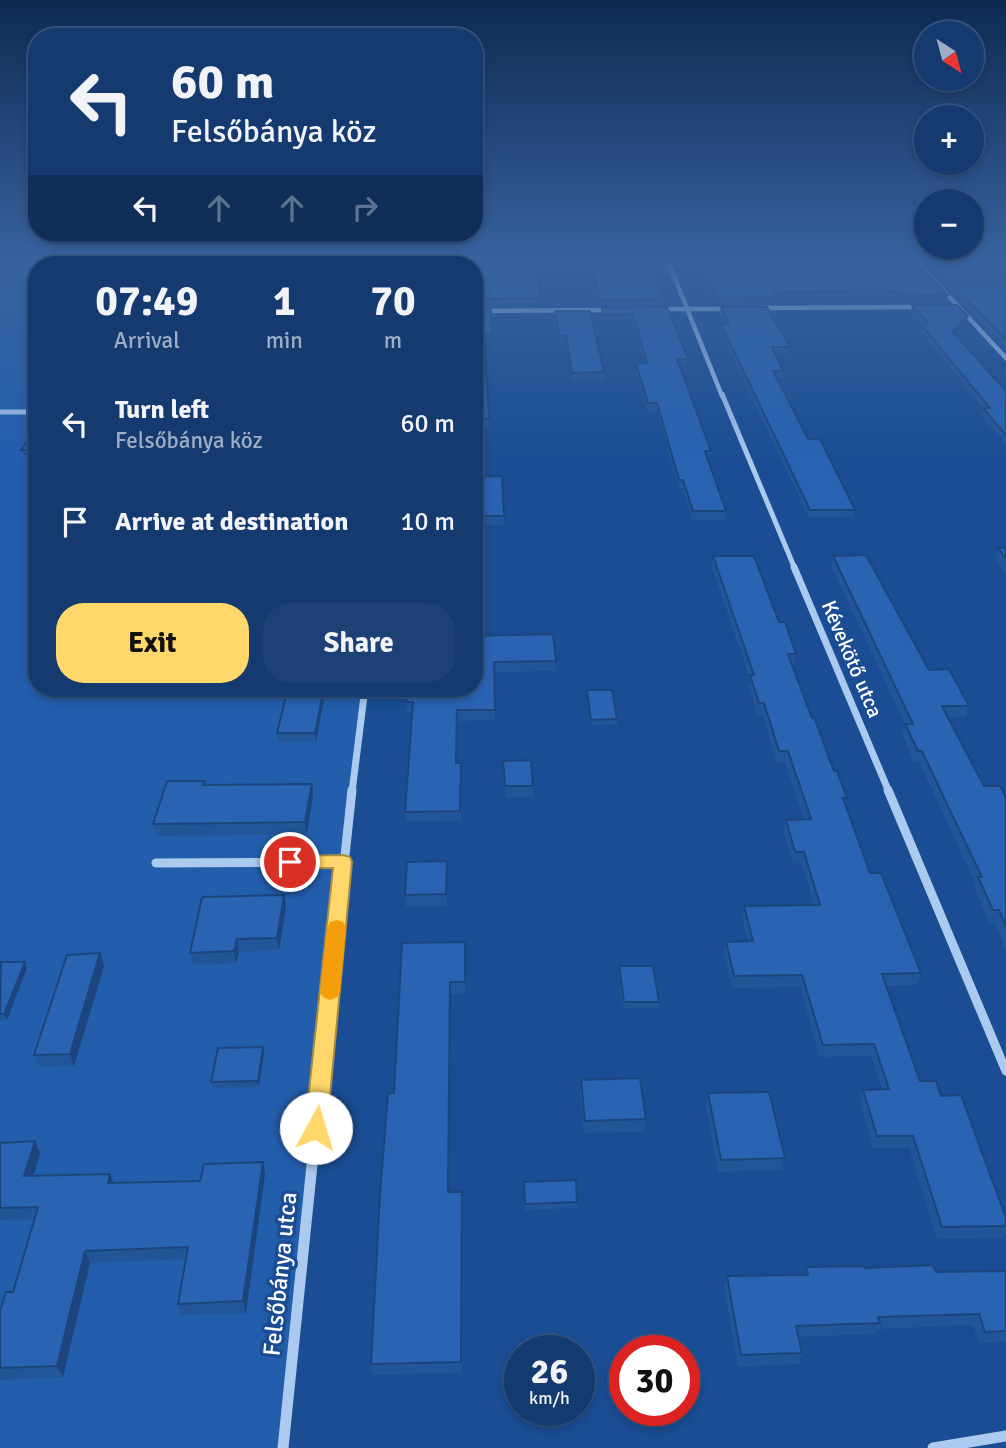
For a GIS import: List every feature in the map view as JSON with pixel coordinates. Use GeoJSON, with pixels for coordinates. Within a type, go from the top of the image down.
{"type":"FeatureCollection","features":[{"type":"Feature","properties":{"kind":"street","name":"Kévekötő utca"},"geometry":{"type":"LineString","coordinates":[[694,329],[1006,1071]]}},
{"type":"Feature","properties":{"kind":"street"},"geometry":{"type":"LineString","coordinates":[[979,329],[1006,358]]}},
{"type":"Feature","properties":{"kind":"street"},"geometry":{"type":"LineString","coordinates":[[0,412],[28,412]]}},
{"type":"Feature","properties":{"kind":"street","name":"Felsőbánya utca"},"geometry":{"type":"LineString","coordinates":[[283,1448],[343,862],[364,697]]}},
{"type":"Feature","properties":{"kind":"street"},"geometry":{"type":"LineString","coordinates":[[156,863],[343,862]]}},
{"type":"Feature","properties":{"kind":"street"},"geometry":{"type":"LineString","coordinates":[[933,1448],[1006,1436]]}},
{"type":"Feature","properties":{"kind":"shaded area"},"geometry":{"type":"Polygon","coordinates":[[[0,329],[28,329],[28,697],[364,697],[283,1448],[0,1448],[0,329]]]}},
{"type":"Feature","properties":{"kind":"building"},"geometry":{"type":"Polygon","coordinates":[[[483,329],[492,329],[492,334],[484,334],[489,419],[483,419],[483,329]]]}},
{"type":"Feature","properties":{"kind":"building"},"geometry":{"type":"Polygon","coordinates":[[[558,329],[594,329],[604,372],[572,373],[566,336],[559,336],[558,329]]]}},
{"type":"Feature","properties":{"kind":"building"},"geometry":{"type":"Polygon","coordinates":[[[637,329],[676,329],[688,359],[677,359],[711,451],[705,451],[726,511],[693,511],[683,480],[679,480],[657,403],[648,403],[636,364],[647,363],[637,329]]]}},
{"type":"Feature","properties":{"kind":"building"},"geometry":{"type":"Polygon","coordinates":[[[723,329],[779,329],[790,347],[772,347],[783,371],[773,371],[808,439],[820,439],[855,510],[810,510],[723,329]]]}},
{"type":"Feature","properties":{"kind":"building"},"geometry":{"type":"Polygon","coordinates":[[[924,329],[955,329],[952,331],[1006,391],[1006,435],[983,408],[990,408],[924,329]]]}},
{"type":"Feature","properties":{"kind":"building"},"geometry":{"type":"Polygon","coordinates":[[[995,329],[1006,329],[1006,339],[995,329]]]}},
{"type":"Feature","properties":{"kind":"building"},"geometry":{"type":"Polygon","coordinates":[[[28,440],[28,450],[21,450],[28,440]]]}},
{"type":"Feature","properties":{"kind":"building"},"geometry":{"type":"Polygon","coordinates":[[[502,476],[504,516],[483,516],[483,477],[502,476]]]}},
{"type":"Feature","properties":{"kind":"building"},"geometry":{"type":"Polygon","coordinates":[[[998,548],[1006,548],[1006,558],[998,548]]]}},
{"type":"Feature","properties":{"kind":"building"},"geometry":{"type":"Polygon","coordinates":[[[866,555],[929,670],[949,669],[969,706],[942,706],[984,786],[1000,786],[1006,798],[1006,927],[999,910],[993,910],[978,877],[982,877],[922,751],[918,751],[905,724],[913,724],[833,556],[866,555]]]}},
{"type":"Feature","properties":{"kind":"building"},"geometry":{"type":"Polygon","coordinates":[[[713,556],[754,556],[779,622],[785,622],[796,654],[788,654],[834,771],[837,771],[847,798],[843,798],[870,873],[881,873],[921,973],[882,974],[920,1081],[936,1081],[941,1096],[961,1095],[1006,1218],[1006,1226],[942,1227],[913,1136],[877,1136],[863,1090],[889,1089],[874,1044],[823,1045],[802,975],[734,976],[726,942],[753,941],[744,906],[820,905],[804,852],[795,852],[786,820],[811,819],[788,751],[779,751],[764,703],[759,703],[750,675],[754,675],[713,556]]]}},
{"type":"Feature","properties":{"kind":"building"},"geometry":{"type":"Polygon","coordinates":[[[553,634],[556,661],[494,662],[495,710],[457,710],[456,763],[461,763],[460,811],[405,812],[413,702],[406,702],[406,697],[483,697],[483,636],[553,634]]]}},
{"type":"Feature","properties":{"kind":"building"},"geometry":{"type":"Polygon","coordinates":[[[587,690],[612,690],[617,719],[591,720],[587,690]]]}},
{"type":"Feature","properties":{"kind":"building"},"geometry":{"type":"Polygon","coordinates":[[[286,697],[322,697],[315,733],[277,733],[286,697]]]}},
{"type":"Feature","properties":{"kind":"building"},"geometry":{"type":"Polygon","coordinates":[[[531,760],[533,786],[505,786],[503,761],[531,760]]]}},
{"type":"Feature","properties":{"kind":"building"},"geometry":{"type":"Polygon","coordinates":[[[167,781],[205,781],[203,785],[312,784],[305,822],[153,824],[167,781]]]}},
{"type":"Feature","properties":{"kind":"building"},"geometry":{"type":"Polygon","coordinates":[[[447,861],[446,894],[405,895],[407,862],[447,861]]]}},
{"type":"Feature","properties":{"kind":"building"},"geometry":{"type":"Polygon","coordinates":[[[284,895],[277,938],[237,939],[234,951],[190,953],[202,897],[284,895]]]}},
{"type":"Feature","properties":{"kind":"building"},"geometry":{"type":"Polygon","coordinates":[[[465,942],[465,982],[450,982],[448,1192],[462,1192],[461,1362],[371,1364],[380,1194],[388,1093],[394,1093],[402,943],[465,942]]]}},
{"type":"Feature","properties":{"kind":"building"},"geometry":{"type":"Polygon","coordinates":[[[100,953],[70,1054],[34,1055],[67,955],[100,953]]]}},
{"type":"Feature","properties":{"kind":"building"},"geometry":{"type":"Polygon","coordinates":[[[1,962],[25,962],[4,1014],[0,1014],[1,962]]]}},
{"type":"Feature","properties":{"kind":"building"},"geometry":{"type":"Polygon","coordinates":[[[619,966],[653,966],[659,1002],[624,1002],[619,966]]]}},
{"type":"Feature","properties":{"kind":"building"},"geometry":{"type":"Polygon","coordinates":[[[263,1047],[258,1081],[211,1082],[218,1048],[263,1047]]]}},
{"type":"Feature","properties":{"kind":"building"},"geometry":{"type":"Polygon","coordinates":[[[640,1078],[646,1119],[585,1121],[581,1080],[640,1078]]]}},
{"type":"Feature","properties":{"kind":"building"},"geometry":{"type":"Polygon","coordinates":[[[769,1092],[785,1158],[721,1160],[708,1093],[769,1092]]]}},
{"type":"Feature","properties":{"kind":"building"},"geometry":{"type":"Polygon","coordinates":[[[35,1141],[24,1176],[110,1174],[108,1183],[200,1181],[204,1164],[263,1162],[243,1301],[178,1304],[188,1247],[85,1251],[57,1366],[0,1368],[0,1311],[6,1292],[13,1292],[38,1207],[0,1208],[0,1143],[35,1141]]]}},
{"type":"Feature","properties":{"kind":"building"},"geometry":{"type":"Polygon","coordinates":[[[576,1180],[577,1202],[525,1204],[524,1182],[576,1180]]]}},
{"type":"Feature","properties":{"kind":"building"},"geometry":{"type":"Polygon","coordinates":[[[933,1265],[936,1272],[1006,1271],[1006,1331],[985,1332],[979,1314],[878,1317],[880,1323],[796,1326],[802,1353],[741,1355],[727,1276],[808,1275],[806,1267],[933,1265]]]}},
{"type":"Feature","properties":{"kind":"slow traffic"},"geometry":{"type":"LineString","coordinates":[[330,992],[337,928]]}},
{"type":"Feature","properties":{"kind":"route"},"geometry":{"type":"LineString","coordinates":[[290,862],[343,862],[316,1128]]}}]}
